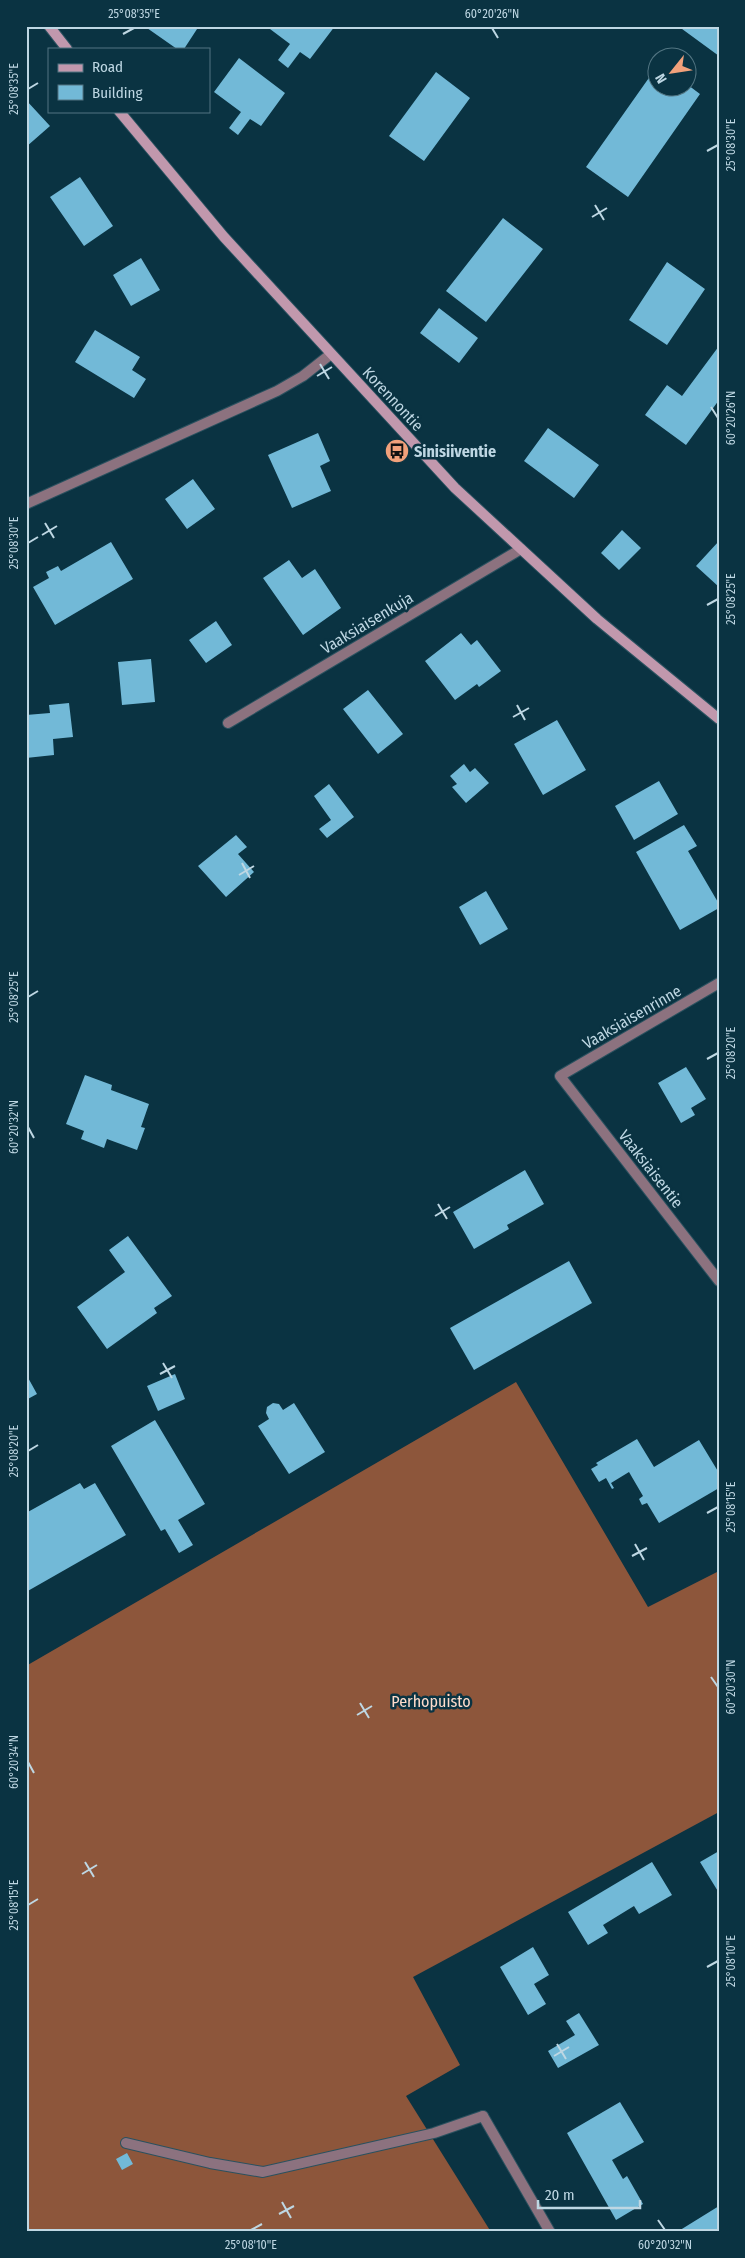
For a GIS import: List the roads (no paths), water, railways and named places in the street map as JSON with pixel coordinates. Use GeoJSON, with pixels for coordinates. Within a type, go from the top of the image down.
{"type":"FeatureCollection","features":[{"type":"Feature","properties":{"kind":"street"},"geometry":{"type":"LineString","coordinates":[[49,26],[66,48]]}},
{"type":"Feature","properties":{"kind":"street","name":"Korennontie"},"geometry":{"type":"LineString","coordinates":[[119,112],[218,230],[455,488],[598,620],[719,719]]}},
{"type":"Feature","properties":{"kind":"street"},"geometry":{"type":"LineString","coordinates":[[26,504],[277,391],[303,376],[331,354]]}},
{"type":"Feature","properties":{"kind":"street","name":"Vaaksiaisenkuja"},"geometry":{"type":"LineString","coordinates":[[228,723],[521,549]]}},
{"type":"Feature","properties":{"kind":"street","name":"Vaaksiaisenrinne"},"geometry":{"type":"LineString","coordinates":[[560,1076],[719,984]]}},
{"type":"Feature","properties":{"kind":"street","name":"Vaaksiaisentie"},"geometry":{"type":"LineString","coordinates":[[560,1076],[719,1281]]}},
{"type":"Feature","properties":{"kind":"street"},"geometry":{"type":"LineString","coordinates":[[126,2144],[210,2163],[263,2172],[434,2133],[483,2116],[550,2232]]}},
{"type":"Feature","properties":{"kind":"place","name":"Sinisiiventie"},"geometry":{"type":"Point","coordinates":[397,451]}},
{"type":"Feature","properties":{"kind":"park label","name":"Perhopuisto"},"geometry":{"type":"Point","coordinates":[431,1701]}}]}
